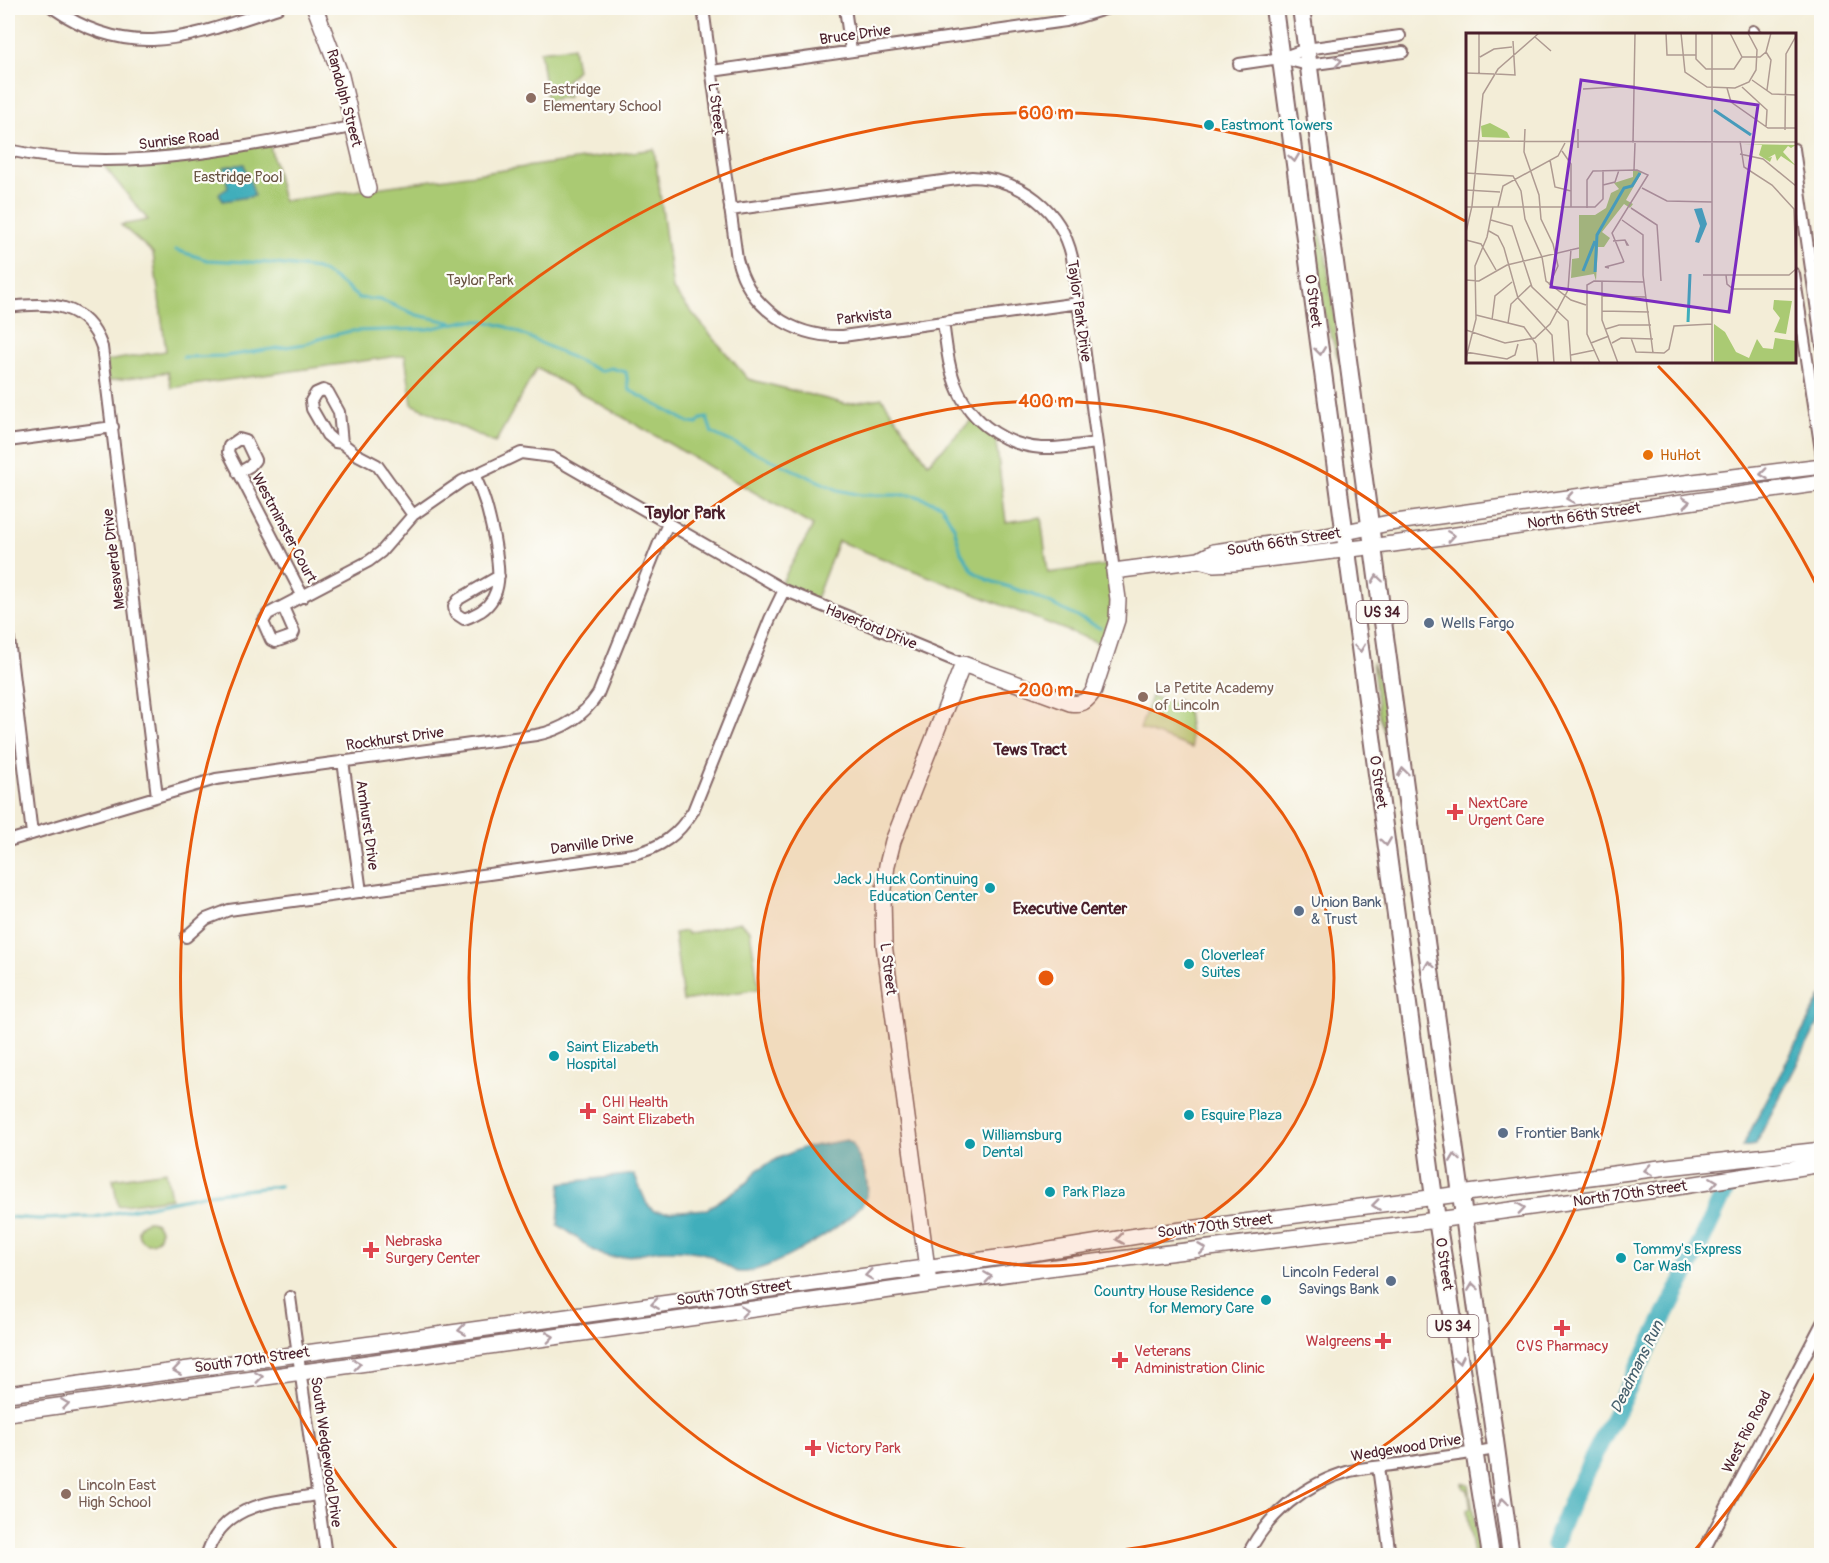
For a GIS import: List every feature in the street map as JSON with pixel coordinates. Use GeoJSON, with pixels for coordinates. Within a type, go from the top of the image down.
{"type":"FeatureCollection","features":[{"type":"Feature","properties":{"kind":"main road","name":"Randolph Street"},"geometry":{"type":"LineString","coordinates":[[315,8],[338,66],[368,189]]}},
{"type":"Feature","properties":{"kind":"main road","name":"O Street"},"geometry":{"type":"LineString","coordinates":[[1274,8],[1437,1220],[1491,1556]]}},
{"type":"Feature","properties":{"kind":"main road","name":"O Street"},"geometry":{"type":"LineString","coordinates":[[1301,8],[1460,1195],[1511,1556]]}},
{"type":"Feature","properties":{"kind":"main road","name":"North 66th Street"},"geometry":{"type":"LineString","coordinates":[[1370,527],[1604,493],[1821,466]]}},
{"type":"Feature","properties":{"kind":"main road","name":"North 66th Street"},"geometry":{"type":"LineString","coordinates":[[1345,541],[1373,546],[1821,483]]}},
{"type":"Feature","properties":{"kind":"main road"},"geometry":{"type":"LineString","coordinates":[[1596,515],[1610,502],[1655,494],[1681,484]]}},
{"type":"Feature","properties":{"kind":"main road","name":"South 66th Street"},"geometry":{"type":"LineString","coordinates":[[1114,571],[1199,560],[1214,552],[1345,541],[1370,527]]}},
{"type":"Feature","properties":{"kind":"main road","name":"Taylor Park Drive"},"geometry":{"type":"LineString","coordinates":[[1084,702],[1094,690],[1115,625],[1118,599],[1114,571]]}},
{"type":"Feature","properties":{"kind":"main road","name":"Haverford Drive"},"geometry":{"type":"LineString","coordinates":[[963,664],[1070,704],[1084,702]]}},
{"type":"Feature","properties":{"kind":"main road","name":"L Street"},"geometry":{"type":"LineString","coordinates":[[930,1285],[886,959],[883,897],[889,855],[897,829],[963,664]]}},
{"type":"Feature","properties":{"kind":"main road","name":"North 70th Street"},"geometry":{"type":"LineString","coordinates":[[1460,1195],[1668,1167],[1821,1150]]}},
{"type":"Feature","properties":{"kind":"main road","name":"North 70th Street"},"geometry":{"type":"LineString","coordinates":[[1437,1220],[1704,1184],[1821,1164]]}},
{"type":"Feature","properties":{"kind":"main road","name":"South 70th Street"},"geometry":{"type":"LineString","coordinates":[[8,1394],[1143,1235],[1460,1195]]}},
{"type":"Feature","properties":{"kind":"main road","name":"South 70th Street"},"geometry":{"type":"LineString","coordinates":[[8,1413],[930,1285],[1437,1220]]}},
{"type":"Feature","properties":{"kind":"street"},"geometry":{"type":"LineString","coordinates":[[53,8],[77,23],[96,31],[127,39],[156,41],[192,35],[278,8]]}},
{"type":"Feature","properties":{"kind":"street","name":"L Street"},"geometry":{"type":"LineString","coordinates":[[703,8],[730,210]]}},
{"type":"Feature","properties":{"kind":"street"},"geometry":{"type":"LineString","coordinates":[[845,8],[851,51]]}},
{"type":"Feature","properties":{"kind":"street","name":"Bruce Drive"},"geometry":{"type":"LineString","coordinates":[[712,70],[1066,21],[1108,8]]}},
{"type":"Feature","properties":{"kind":"street"},"geometry":{"type":"LineString","coordinates":[[1281,58],[1307,57],[1400,36]]}},
{"type":"Feature","properties":{"kind":"street"},"geometry":{"type":"LineString","coordinates":[[1239,64],[1281,58],[1403,52]]}},
{"type":"Feature","properties":{"kind":"street","name":"Sunrise Road"},"geometry":{"type":"LineString","coordinates":[[8,150],[50,158],[84,161],[149,160],[206,153],[353,127]]}},
{"type":"Feature","properties":{"kind":"street"},"geometry":{"type":"LineString","coordinates":[[1796,164],[1821,346]]}},
{"type":"Feature","properties":{"kind":"street","name":"Taylor Park Drive"},"geometry":{"type":"LineString","coordinates":[[730,210],[965,177],[980,177],[1002,181],[1034,197],[1050,212],[1059,224],[1070,250],[1114,571]]}},
{"type":"Feature","properties":{"kind":"street","name":"Parkvista"},"geometry":{"type":"LineString","coordinates":[[730,210],[737,259],[747,285],[762,305],[788,324],[809,333],[832,336],[1079,303]]}},
{"type":"Feature","properties":{"kind":"street"},"geometry":{"type":"LineString","coordinates":[[1796,288],[1821,457]]}},
{"type":"Feature","properties":{"kind":"street","name":"Mesaverde Drive"},"geometry":{"type":"LineString","coordinates":[[8,307],[35,303],[53,304],[70,310],[88,323],[100,341],[104,354],[157,796]]}},
{"type":"Feature","properties":{"kind":"street"},"geometry":{"type":"LineString","coordinates":[[943,322],[950,369],[956,386],[965,404],[988,428],[1011,441],[1033,447],[1057,448],[1097,443]]}},
{"type":"Feature","properties":{"kind":"street"},"geometry":{"type":"LineString","coordinates":[[8,441],[113,427]]}},
{"type":"Feature","properties":{"kind":"street"},"geometry":{"type":"LineString","coordinates":[[342,442],[356,454],[376,465],[413,515]]}},
{"type":"Feature","properties":{"kind":"street","name":"Haverford Drive"},"geometry":{"type":"LineString","coordinates":[[474,475],[521,453],[552,457],[784,590],[963,664]]}},
{"type":"Feature","properties":{"kind":"street","name":"Westminster Court"},"geometry":{"type":"LineString","coordinates":[[238,473],[303,597]]}},
{"type":"Feature","properties":{"kind":"street"},"geometry":{"type":"LineString","coordinates":[[283,607],[369,561],[381,552],[413,515],[474,475],[487,503],[499,576],[495,595],[485,607],[470,618],[459,617],[455,613],[454,606],[459,599],[499,576]]}},
{"type":"Feature","properties":{"kind":"street","name":"Rockhurst Drive"},"geometry":{"type":"LineString","coordinates":[[8,841],[216,779],[536,735],[561,728],[591,705],[598,694],[668,524]]}},
{"type":"Feature","properties":{"kind":"street","name":"Danville Drive"},"geometry":{"type":"LineString","coordinates":[[186,937],[206,919],[242,908],[633,854],[645,852],[667,841],[685,824],[693,811],[784,590]]}},
{"type":"Feature","properties":{"kind":"street"},"geometry":{"type":"LineString","coordinates":[[8,631],[32,834]]}},
{"type":"Feature","properties":{"kind":"street","name":"Amhurst Drive"},"geometry":{"type":"LineString","coordinates":[[343,761],[361,892]]}},
{"type":"Feature","properties":{"kind":"street","name":"South Wedgewood Drive"},"geometry":{"type":"LineString","coordinates":[[290,1297],[326,1556]]}},
{"type":"Feature","properties":{"kind":"street","name":"West Rio Road"},"geometry":{"type":"LineString","coordinates":[[1701,1556],[1821,1323]]}},
{"type":"Feature","properties":{"kind":"street","name":"Wedgewood Drive"},"geometry":{"type":"LineString","coordinates":[[1247,1556],[1264,1527],[1294,1498],[1331,1478],[1351,1471],[1495,1449]]}},
{"type":"Feature","properties":{"kind":"street"},"geometry":{"type":"LineString","coordinates":[[1378,1467],[1390,1556]]}},
{"type":"Feature","properties":{"kind":"street"},"geometry":{"type":"LineString","coordinates":[[206,1556],[215,1535],[236,1515],[249,1507],[317,1495]]}},
{"type":"Feature","properties":{"kind":"green space"},"geometry":{"type":"Polygon","coordinates":[[[573,47],[577,70],[566,81],[568,97],[547,100],[540,51],[573,47]]]}},
{"type":"Feature","properties":{"kind":"green space","name":"Taylor Park"},"geometry":{"type":"Polygon","coordinates":[[[269,141],[283,201],[654,149],[673,290],[748,379],[846,404],[882,398],[928,463],[975,417],[995,433],[1006,522],[1041,517],[1048,573],[1113,564],[1109,647],[838,541],[814,604],[779,587],[813,526],[537,368],[495,443],[412,404],[405,355],[171,388],[168,372],[108,381],[106,361],[166,351],[153,253],[121,225],[148,220],[100,161],[269,141]]]}},
{"type":"Feature","properties":{"kind":"green space"},"geometry":{"type":"Polygon","coordinates":[[[1309,197],[1325,249],[1341,367],[1325,316],[1309,197]]]}},
{"type":"Feature","properties":{"kind":"green space"},"geometry":{"type":"Polygon","coordinates":[[[1372,662],[1385,701],[1394,761],[1379,716],[1372,662]]]}},
{"type":"Feature","properties":{"kind":"green space"},"geometry":{"type":"Polygon","coordinates":[[[1151,696],[1174,704],[1176,700],[1186,704],[1192,748],[1140,729],[1151,696]]]}},
{"type":"Feature","properties":{"kind":"green space"},"geometry":{"type":"Polygon","coordinates":[[[740,922],[750,931],[759,989],[683,1001],[674,933],[686,931],[687,934],[740,922]]]}},
{"type":"Feature","properties":{"kind":"green space"},"geometry":{"type":"Polygon","coordinates":[[[166,1171],[171,1198],[118,1206],[113,1179],[166,1171]]]}},
{"type":"Feature","properties":{"kind":"green space"},"geometry":{"type":"Polygon","coordinates":[[[149,1221],[157,1224],[160,1232],[157,1240],[149,1243],[141,1240],[138,1232],[141,1224],[149,1221]]]}},
{"type":"Feature","properties":{"kind":"green space"},"geometry":{"type":"Polygon","coordinates":[[[1462,1483],[1469,1485],[1480,1555],[1474,1555],[1467,1510],[1471,1507],[1469,1495],[1462,1483]]]}},
{"type":"Feature","properties":{"kind":"water"},"geometry":{"type":"Polygon","coordinates":[[[244,164],[254,196],[223,201],[219,194],[228,188],[224,167],[244,164]]]}},
{"type":"Feature","properties":{"kind":"water"},"geometry":{"type":"Polygon","coordinates":[[[1821,996],[1821,1018],[1755,1145],[1742,1147],[1821,996]]]}},
{"type":"Feature","properties":{"kind":"water"},"geometry":{"type":"Polygon","coordinates":[[[847,1140],[852,1143],[867,1181],[867,1195],[861,1205],[831,1231],[810,1244],[751,1271],[738,1272],[706,1254],[689,1251],[659,1250],[626,1257],[612,1257],[590,1248],[558,1225],[561,1183],[634,1174],[647,1204],[654,1211],[707,1209],[748,1182],[757,1170],[779,1158],[802,1148],[847,1140]]]}},
{"type":"Feature","properties":{"kind":"waterway"},"geometry":{"type":"LineString","coordinates":[[176,250],[207,260],[268,263],[317,269],[335,279],[359,298],[381,300],[417,315],[454,323]]}},
{"type":"Feature","properties":{"kind":"waterway"},"geometry":{"type":"LineString","coordinates":[[183,357],[226,356],[305,344],[351,331],[428,329],[466,321],[485,321],[507,327],[600,371],[611,368],[626,372],[629,390],[690,423],[697,424],[701,419],[707,418],[712,433],[838,490],[861,495],[914,495],[941,505],[954,527],[961,552],[973,571],[988,580],[1033,595],[1100,628]]}},
{"type":"Feature","properties":{"kind":"waterway"},"geometry":{"type":"LineString","coordinates":[[8,1217],[39,1219],[95,1217],[207,1194],[280,1186]]}},
{"type":"Feature","properties":{"kind":"waterway","name":"Deadmans Run"},"geometry":{"type":"LineString","coordinates":[[1554,1544],[1574,1495],[1689,1268],[1725,1191]]}},
{"type":"Feature","properties":{"kind":"place","name":"Eastridge Elementary School"},"geometry":{"type":"Point","coordinates":[531,98]}},
{"type":"Feature","properties":{"kind":"place","name":"Eastmont Towers"},"geometry":{"type":"Point","coordinates":[1209,125]}},
{"type":"Feature","properties":{"kind":"place","name":"HuHot"},"geometry":{"type":"Point","coordinates":[1648,455]}},
{"type":"Feature","properties":{"kind":"place","name":"Wells Fargo"},"geometry":{"type":"Point","coordinates":[1429,623]}},
{"type":"Feature","properties":{"kind":"place","name":"La Petite Academy of Lincoln"},"geometry":{"type":"Point","coordinates":[1143,697]}},
{"type":"Feature","properties":{"kind":"place","name":"NextCare Urgent Care"},"geometry":{"type":"Point","coordinates":[1455,812]}},
{"type":"Feature","properties":{"kind":"place","name":"Jack J Huck Continuing Education Center"},"geometry":{"type":"Point","coordinates":[990,888]}},
{"type":"Feature","properties":{"kind":"place","name":"Union Bank & Trust"},"geometry":{"type":"Point","coordinates":[1299,911]}},
{"type":"Feature","properties":{"kind":"place","name":"Cloverleaf Suites"},"geometry":{"type":"Point","coordinates":[1189,964]}},
{"type":"Feature","properties":{"kind":"place","name":"Saint Elizabeth Hospital"},"geometry":{"type":"Point","coordinates":[554,1056]}},
{"type":"Feature","properties":{"kind":"place","name":"CHI Health Saint Elizabeth"},"geometry":{"type":"Point","coordinates":[588,1111]}},
{"type":"Feature","properties":{"kind":"place","name":"Esquire Plaza"},"geometry":{"type":"Point","coordinates":[1189,1115]}},
{"type":"Feature","properties":{"kind":"place","name":"Frontier Bank"},"geometry":{"type":"Point","coordinates":[1503,1133]}},
{"type":"Feature","properties":{"kind":"place","name":"Williamsburg Dental"},"geometry":{"type":"Point","coordinates":[970,1144]}},
{"type":"Feature","properties":{"kind":"place","name":"Park Plaza"},"geometry":{"type":"Point","coordinates":[1050,1192]}},
{"type":"Feature","properties":{"kind":"place","name":"Nebraska Surgery Center"},"geometry":{"type":"Point","coordinates":[371,1250]}},
{"type":"Feature","properties":{"kind":"place","name":"Tommy's Express Car Wash"},"geometry":{"type":"Point","coordinates":[1621,1258]}},
{"type":"Feature","properties":{"kind":"place","name":"Lincoln Federal Savings Bank"},"geometry":{"type":"Point","coordinates":[1391,1281]}},
{"type":"Feature","properties":{"kind":"place","name":"Country House Residence for Memory Care"},"geometry":{"type":"Point","coordinates":[1266,1300]}},
{"type":"Feature","properties":{"kind":"place","name":"CVS Pharmacy"},"geometry":{"type":"Point","coordinates":[1562,1328]}},
{"type":"Feature","properties":{"kind":"place","name":"Walgreens"},"geometry":{"type":"Point","coordinates":[1383,1341]}},
{"type":"Feature","properties":{"kind":"place","name":"Veterans Administration Clinic"},"geometry":{"type":"Point","coordinates":[1120,1360]}},
{"type":"Feature","properties":{"kind":"place","name":"Victory Park"},"geometry":{"type":"Point","coordinates":[813,1448]}},
{"type":"Feature","properties":{"kind":"place","name":"Lincoln East High School"},"geometry":{"type":"Point","coordinates":[66,1494]}},
{"type":"Feature","properties":{"kind":"district","name":"Taylor Park"},"geometry":{"type":"Point","coordinates":[685,513]}},
{"type":"Feature","properties":{"kind":"district","name":"Tews Tract"},"geometry":{"type":"Point","coordinates":[1030,750]}},
{"type":"Feature","properties":{"kind":"district","name":"Executive Center"},"geometry":{"type":"Point","coordinates":[1070,909]}},
{"type":"Feature","properties":{"kind":"park label","name":"Eastridge Pool"},"geometry":{"type":"Point","coordinates":[238,177]}}]}
